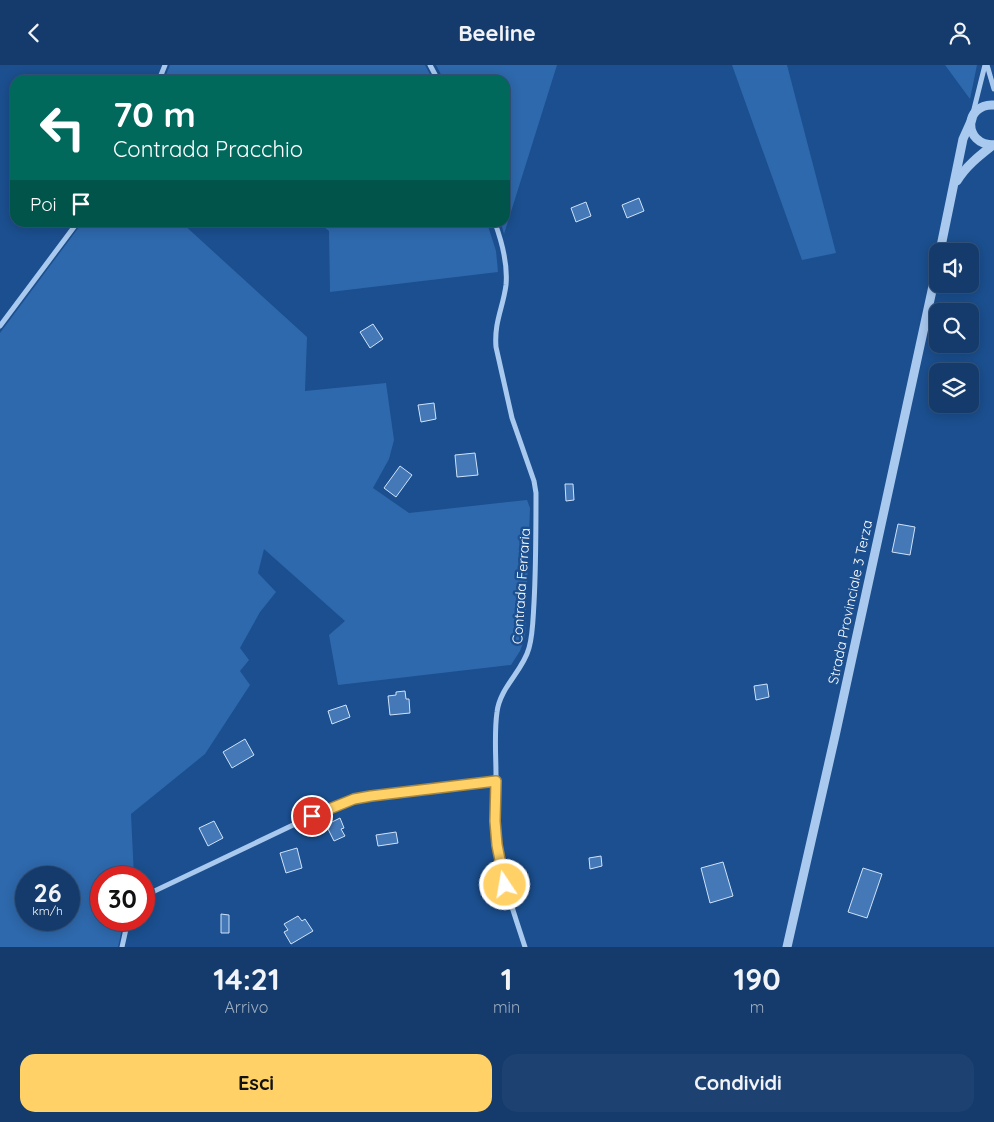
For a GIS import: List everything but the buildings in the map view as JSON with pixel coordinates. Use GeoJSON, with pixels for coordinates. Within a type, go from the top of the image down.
{"type":"FeatureCollection","features":[{"type":"Feature","properties":{"kind":"street"},"geometry":{"type":"LineString","coordinates":[[986,65],[994,89]]}},
{"type":"Feature","properties":{"kind":"street"},"geometry":{"type":"LineString","coordinates":[[942,243],[963,139],[972,117],[986,65]]}},
{"type":"Feature","properties":{"kind":"street"},"geometry":{"type":"LineString","coordinates":[[993,145],[985,145],[978,141],[971,127],[972,117],[977,111],[982,107],[994,105]]}},
{"type":"Feature","properties":{"kind":"street"},"geometry":{"type":"LineString","coordinates":[[954,188],[961,174],[971,162],[993,145]]}},
{"type":"Feature","properties":{"kind":"street"},"geometry":{"type":"LineString","coordinates":[[0,326],[73,227]]}},
{"type":"Feature","properties":{"kind":"street","name":"Contrada Ferraria"},"geometry":{"type":"LineString","coordinates":[[496,227],[502,243],[506,285],[497,322],[496,347],[512,418],[534,481],[536,493],[536,567],[532,636],[525,660],[509,683],[497,709],[495,725],[495,821],[497,845],[505,885],[525,947]]}},
{"type":"Feature","properties":{"kind":"street","name":"Strada Provinciale 3 Terza"},"geometry":{"type":"LineString","coordinates":[[787,947],[931,293]]}},
{"type":"Feature","properties":{"kind":"street"},"geometry":{"type":"LineString","coordinates":[[155,891],[312,816],[354,799],[496,781]]}},
{"type":"Feature","properties":{"kind":"street"},"geometry":{"type":"LineString","coordinates":[[122,947],[126,931]]}},
{"type":"Feature","properties":{"kind":"shaded area"},"geometry":{"type":"Polygon","coordinates":[[[170,65],[425,65],[430,75],[166,75],[170,65]]]}},
{"type":"Feature","properties":{"kind":"shaded area"},"geometry":{"type":"Polygon","coordinates":[[[436,65],[557,65],[510,215],[510,75],[441,75],[436,65]]]}},
{"type":"Feature","properties":{"kind":"shaded area"},"geometry":{"type":"Polygon","coordinates":[[[732,65],[787,65],[836,253],[802,260],[732,65]]]}},
{"type":"Feature","properties":{"kind":"shaded area"},"geometry":{"type":"Polygon","coordinates":[[[945,65],[977,65],[970,99],[945,65]]]}},
{"type":"Feature","properties":{"kind":"shaded area"},"geometry":{"type":"Polygon","coordinates":[[[79,227],[186,227],[307,337],[305,391],[386,383],[394,440],[389,459],[373,488],[409,513],[527,500],[530,508],[525,638],[520,651],[511,665],[338,685],[329,635],[345,621],[264,549],[258,573],[276,592],[260,612],[240,648],[249,660],[240,671],[250,685],[205,754],[131,814],[133,866],[90,866],[90,931],[122,931],[118,947],[0,947],[0,333],[79,227]]]}},
{"type":"Feature","properties":{"kind":"shaded area"},"geometry":{"type":"Polygon","coordinates":[[[324,227],[488,227],[496,251],[498,272],[330,292],[329,231],[324,227]]]}},
{"type":"Feature","properties":{"kind":"route"},"geometry":{"type":"LineString","coordinates":[[312,816],[354,799],[496,781],[495,821],[497,845],[505,885]]}}]}
